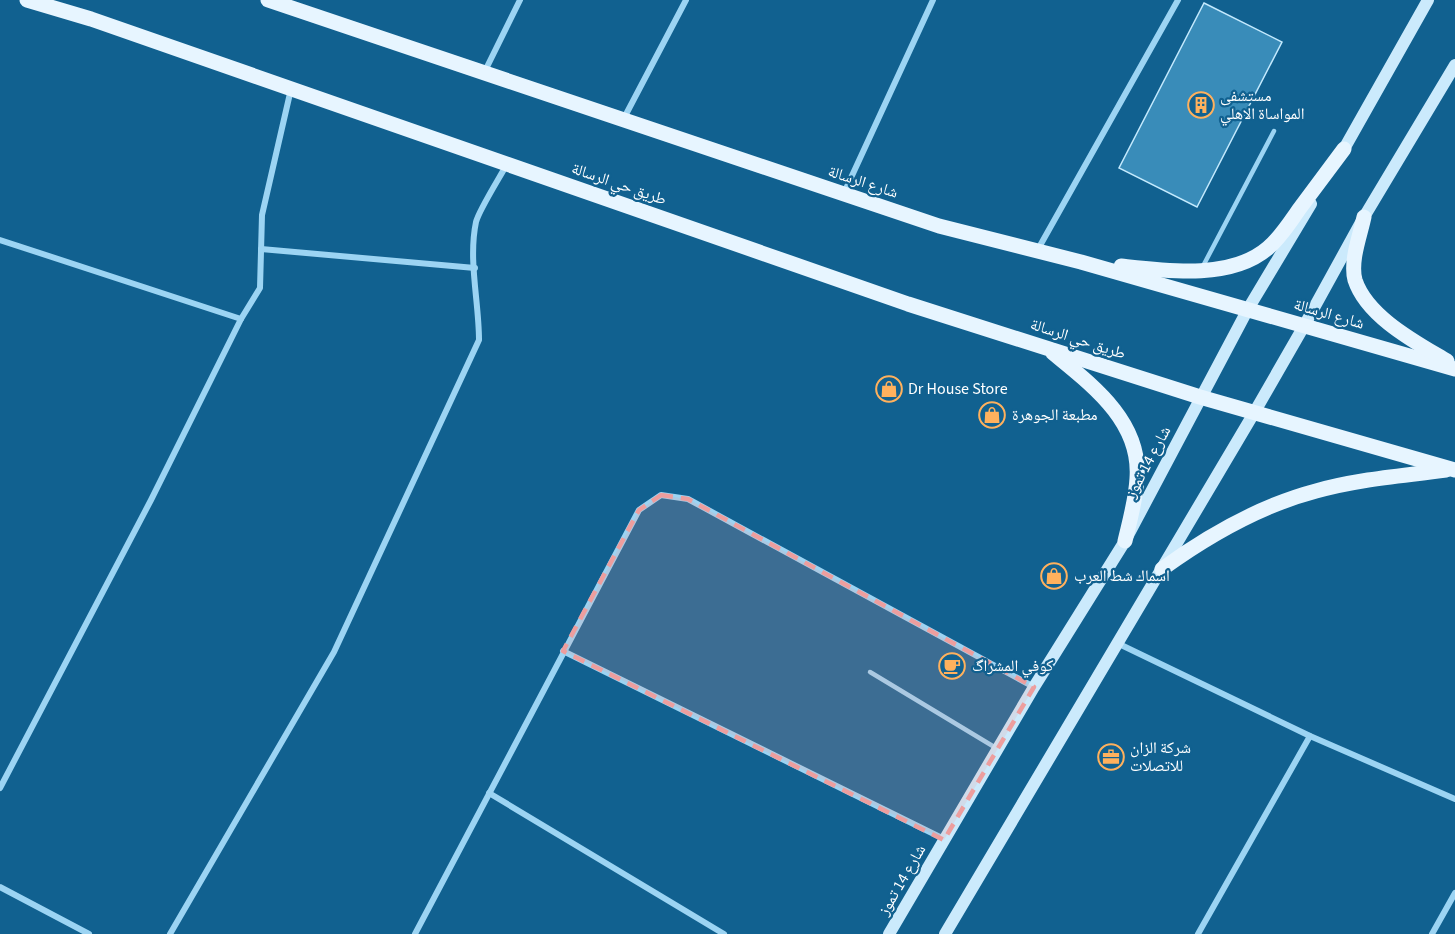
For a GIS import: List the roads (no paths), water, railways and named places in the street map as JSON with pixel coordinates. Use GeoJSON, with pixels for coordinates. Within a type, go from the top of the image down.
{"type":"FeatureCollection","features":[{"type":"Feature","properties":{"kind":"main road","name":"طريق حي الرسالة"},"geometry":{"type":"LineString","coordinates":[[27,0],[91,19],[908,304],[1200,397]]}},
{"type":"Feature","properties":{"kind":"main road","name":"شارع الرسالة"},"geometry":{"type":"LineString","coordinates":[[268,0],[939,226],[1081,262],[1455,367]]}},
{"type":"Feature","properties":{"kind":"main road","name":"شارع 14 تموز"},"geometry":{"type":"LineString","coordinates":[[889,934],[1034,687],[1125,541],[1248,309],[1344,149],[1428,0]]}},
{"type":"Feature","properties":{"kind":"main road"},"geometry":{"type":"LineString","coordinates":[[945,934],[1254,412],[1364,217],[1455,65]]}},
{"type":"Feature","properties":{"kind":"main road"},"geometry":{"type":"LineString","coordinates":[[1081,262],[1164,270],[1201,270],[1237,265],[1267,249],[1344,149]]}},
{"type":"Feature","properties":{"kind":"main road"},"geometry":{"type":"LineString","coordinates":[[1364,217],[1354,260],[1355,280],[1366,301],[1395,329],[1455,367]]}},
{"type":"Feature","properties":{"kind":"main road"},"geometry":{"type":"LineString","coordinates":[[1046,348],[1106,398],[1128,432],[1135,452],[1137,476],[1134,504],[1125,541]]}},
{"type":"Feature","properties":{"kind":"main road"},"geometry":{"type":"LineString","coordinates":[[1200,397],[1453,470]]}},
{"type":"Feature","properties":{"kind":"main road"},"geometry":{"type":"LineString","coordinates":[[1162,568],[1205,538],[1276,504],[1346,484],[1453,470]]}},
{"type":"Feature","properties":{"kind":"street"},"geometry":{"type":"LineString","coordinates":[[484,74],[520,0]]}},
{"type":"Feature","properties":{"kind":"street"},"geometry":{"type":"LineString","coordinates":[[623,120],[686,0]]}},
{"type":"Feature","properties":{"kind":"street"},"geometry":{"type":"LineString","coordinates":[[844,194],[933,0]]}},
{"type":"Feature","properties":{"kind":"street"},"geometry":{"type":"LineString","coordinates":[[1037,251],[1178,0]]}},
{"type":"Feature","properties":{"kind":"street"},"geometry":{"type":"LineString","coordinates":[[0,788],[146,511],[241,319],[260,288],[262,215],[291,89]]}},
{"type":"Feature","properties":{"kind":"street"},"geometry":{"type":"LineString","coordinates":[[170,934],[334,652],[479,340],[475,268],[476,221],[507,164]]}},
{"type":"Feature","properties":{"kind":"street"},"geometry":{"type":"LineString","coordinates":[[0,240],[241,319]]}},
{"type":"Feature","properties":{"kind":"street"},"geometry":{"type":"LineString","coordinates":[[261,249],[475,268]]}},
{"type":"Feature","properties":{"kind":"street"},"geometry":{"type":"LineString","coordinates":[[415,934],[639,510],[661,495],[688,500],[1034,687]]}},
{"type":"Feature","properties":{"kind":"street"},"geometry":{"type":"LineString","coordinates":[[1116,643],[1310,736],[1455,799]]}},
{"type":"Feature","properties":{"kind":"street"},"geometry":{"type":"LineString","coordinates":[[563,651],[944,840]]}},
{"type":"Feature","properties":{"kind":"street"},"geometry":{"type":"LineString","coordinates":[[1198,934],[1310,736]]}},
{"type":"Feature","properties":{"kind":"street"},"geometry":{"type":"LineString","coordinates":[[489,793],[724,934]]}},
{"type":"Feature","properties":{"kind":"street"},"geometry":{"type":"LineString","coordinates":[[0,897],[2,888],[89,934]]}},
{"type":"Feature","properties":{"kind":"street"},"geometry":{"type":"LineString","coordinates":[[1432,934],[1455,893]]}},
{"type":"Feature","properties":{"kind":"lane"},"geometry":{"type":"LineString","coordinates":[[1201,270],[1274,131]]}},
{"type":"Feature","properties":{"kind":"lane"},"geometry":{"type":"LineString","coordinates":[[870,672],[998,750]]}},
{"type":"Feature","properties":{"kind":"place","name":"مستشفى المواساة اﻻهلي"},"geometry":{"type":"Point","coordinates":[1201,105]}},
{"type":"Feature","properties":{"kind":"place","name":"Dr House Store"},"geometry":{"type":"Point","coordinates":[889,389]}},
{"type":"Feature","properties":{"kind":"place","name":"مطبعة الجوهرة"},"geometry":{"type":"Point","coordinates":[992,415]}},
{"type":"Feature","properties":{"kind":"place","name":"اسماك شط العرب"},"geometry":{"type":"Point","coordinates":[1054,576]}},
{"type":"Feature","properties":{"kind":"place","name":"كوفي المشراگ"},"geometry":{"type":"Point","coordinates":[952,666]}},
{"type":"Feature","properties":{"kind":"place","name":"شركة الزان للاتصلات"},"geometry":{"type":"Point","coordinates":[1111,757]}}]}
